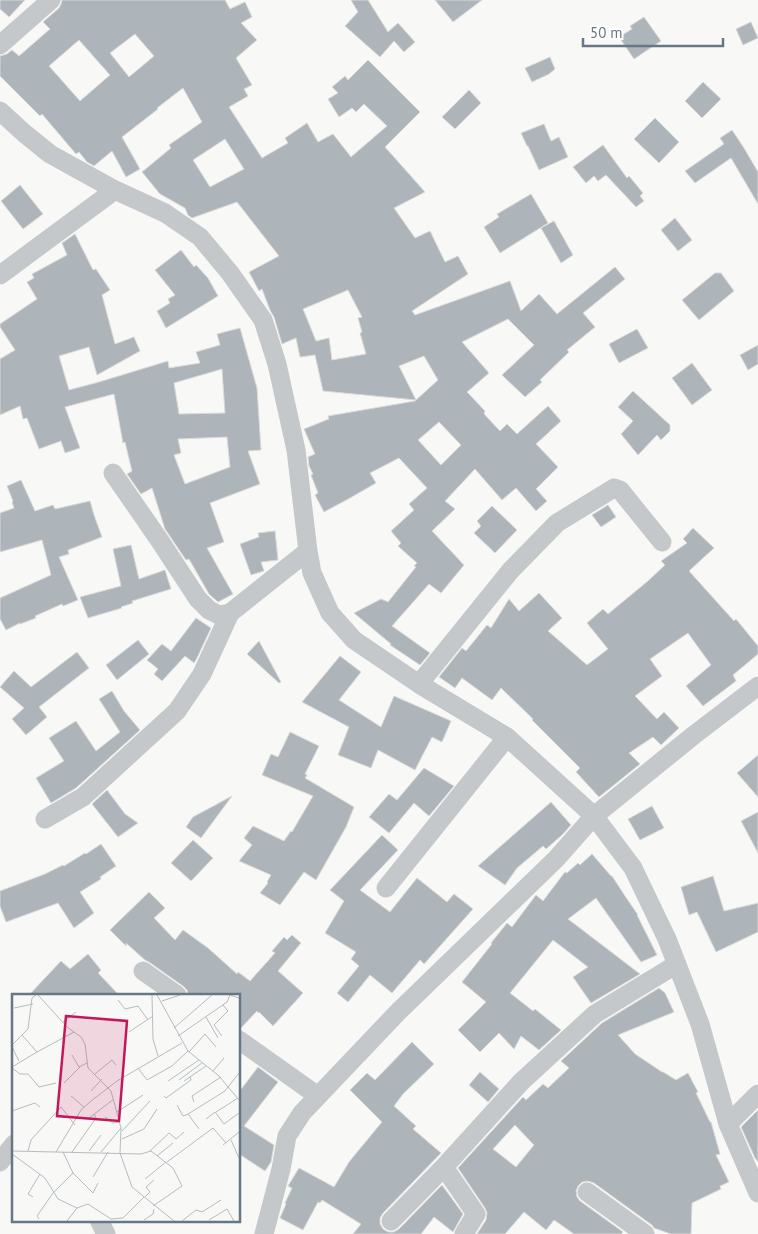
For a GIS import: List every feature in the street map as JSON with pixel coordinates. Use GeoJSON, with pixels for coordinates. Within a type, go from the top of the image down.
{"type":"FeatureCollection","features":[{"type":"Feature","properties":{"kind":"street"},"geometry":{"type":"LineString","coordinates":[[0,45],[51,0]]}},
{"type":"Feature","properties":{"kind":"street"},"geometry":{"type":"LineString","coordinates":[[0,111],[50,154],[115,190],[164,213],[200,237],[230,272],[263,320],[277,364],[296,450],[312,573],[330,613],[354,640],[419,684],[507,737],[594,816],[633,868],[677,964],[700,1024],[728,1124],[758,1193]]}},
{"type":"Feature","properties":{"kind":"street"},"geometry":{"type":"LineString","coordinates":[[0,274],[115,190]]}},
{"type":"Feature","properties":{"kind":"street"},"geometry":{"type":"LineString","coordinates":[[113,473],[198,599],[209,610],[219,615],[230,612],[308,551]]}},
{"type":"Feature","properties":{"kind":"street"},"geometry":{"type":"LineString","coordinates":[[419,684],[511,570],[550,530],[557,523],[614,488],[620,490],[662,542]]}},
{"type":"Feature","properties":{"kind":"street"},"geometry":{"type":"LineString","coordinates":[[45,819],[83,797],[177,711],[202,674],[230,612]]}},
{"type":"Feature","properties":{"kind":"street"},"geometry":{"type":"LineString","coordinates":[[264,1234],[281,1169],[287,1136],[302,1113],[398,1012],[556,859],[594,816],[758,686]]}},
{"type":"Feature","properties":{"kind":"street"},"geometry":{"type":"LineString","coordinates":[[386,888],[507,737]]}},
{"type":"Feature","properties":{"kind":"street"},"geometry":{"type":"LineString","coordinates":[[391,1221],[521,1082],[595,1014],[677,964]]}},
{"type":"Feature","properties":{"kind":"street"},"geometry":{"type":"LineString","coordinates":[[143,971],[176,994]]}},
{"type":"Feature","properties":{"kind":"street"},"geometry":{"type":"LineString","coordinates":[[240,1041],[318,1096]]}},
{"type":"Feature","properties":{"kind":"street"},"geometry":{"type":"LineString","coordinates":[[728,1124],[758,1094]]}},
{"type":"Feature","properties":{"kind":"street"},"geometry":{"type":"LineString","coordinates":[[0,1162],[12,1147]]}},
{"type":"Feature","properties":{"kind":"street"},"geometry":{"type":"LineString","coordinates":[[444,1166],[476,1214],[464,1234]]}},
{"type":"Feature","properties":{"kind":"street"},"geometry":{"type":"LineString","coordinates":[[587,1192],[645,1234]]}},
{"type":"Feature","properties":{"kind":"street"},"geometry":{"type":"LineString","coordinates":[[100,1222],[106,1234]]}},
{"type":"Feature","properties":{"kind":"building"},"geometry":{"type":"Polygon","coordinates":[[[0,0],[25,0],[9,17],[0,9],[0,0]]]}},
{"type":"Feature","properties":{"kind":"building"},"geometry":{"type":"Polygon","coordinates":[[[62,0],[225,0],[230,9],[245,2],[252,17],[241,23],[257,40],[236,58],[252,85],[244,89],[248,96],[229,107],[262,158],[288,143],[285,138],[307,123],[318,142],[333,134],[351,157],[387,126],[364,104],[356,112],[352,108],[339,117],[328,99],[338,93],[332,87],[345,76],[348,80],[368,60],[420,112],[385,147],[425,192],[394,208],[415,238],[430,231],[445,262],[458,256],[468,274],[412,311],[415,315],[510,281],[521,311],[539,294],[557,314],[615,267],[625,279],[583,313],[595,327],[567,350],[569,352],[540,380],[542,382],[525,397],[502,375],[534,345],[508,319],[462,342],[489,373],[467,392],[500,431],[507,424],[517,434],[548,406],[561,421],[536,444],[558,467],[536,489],[547,501],[536,511],[516,488],[502,500],[475,469],[445,501],[455,509],[432,531],[464,565],[441,593],[429,584],[392,626],[430,653],[420,665],[390,645],[354,613],[381,599],[388,602],[416,567],[414,566],[417,563],[398,546],[401,543],[391,531],[414,510],[409,504],[427,488],[399,458],[370,473],[376,483],[324,512],[315,495],[318,493],[309,466],[308,457],[315,454],[304,429],[329,419],[328,416],[415,401],[438,380],[424,356],[399,366],[416,400],[323,391],[315,355],[300,357],[296,338],[282,344],[274,317],[262,289],[259,291],[249,272],[279,256],[237,202],[192,218],[188,215],[185,208],[160,194],[142,172],[171,148],[169,145],[202,122],[183,88],[122,137],[140,169],[126,177],[112,151],[94,166],[87,162],[79,152],[76,154],[42,114],[40,116],[0,76],[0,56],[12,50],[19,56],[50,29],[43,22],[61,4],[62,0]],[[135,34],[110,53],[129,77],[154,56],[135,34]],[[79,40],[49,66],[80,101],[110,75],[79,40]],[[225,139],[193,160],[210,187],[244,169],[225,139]],[[348,290],[303,309],[316,341],[329,338],[332,360],[366,354],[358,318],[362,317],[348,290]],[[439,422],[418,440],[441,465],[461,445],[439,422]]]}},
{"type":"Feature","properties":{"kind":"building"},"geometry":{"type":"Polygon","coordinates":[[[351,0],[368,0],[388,32],[398,23],[415,42],[404,52],[394,41],[380,57],[345,26],[358,12],[351,0]]]}},
{"type":"Feature","properties":{"kind":"building"},"geometry":{"type":"Polygon","coordinates":[[[435,0],[482,0],[453,22],[435,0]]]}},
{"type":"Feature","properties":{"kind":"building"},"geometry":{"type":"Polygon","coordinates":[[[644,17],[661,41],[634,59],[619,37],[632,29],[630,26],[644,17]]]}},
{"type":"Feature","properties":{"kind":"building"},"geometry":{"type":"Polygon","coordinates":[[[751,22],[758,38],[743,45],[736,29],[751,22]]]}},
{"type":"Feature","properties":{"kind":"building"},"geometry":{"type":"Polygon","coordinates":[[[550,57],[555,69],[532,82],[525,68],[550,57]]]}},
{"type":"Feature","properties":{"kind":"building"},"geometry":{"type":"Polygon","coordinates":[[[703,82],[721,99],[702,118],[685,101],[703,82]]]}},
{"type":"Feature","properties":{"kind":"building"},"geometry":{"type":"Polygon","coordinates":[[[469,90],[481,103],[455,129],[442,117],[469,90]]]}},
{"type":"Feature","properties":{"kind":"building"},"geometry":{"type":"Polygon","coordinates":[[[655,118],[679,142],[659,163],[634,139],[655,118]]]}},
{"type":"Feature","properties":{"kind":"building"},"geometry":{"type":"Polygon","coordinates":[[[544,124],[551,141],[559,137],[568,157],[539,170],[521,133],[544,124]]]}},
{"type":"Feature","properties":{"kind":"building"},"geometry":{"type":"Polygon","coordinates":[[[732,130],[758,172],[758,204],[731,158],[695,183],[685,171],[724,144],[720,138],[732,130]]]}},
{"type":"Feature","properties":{"kind":"building"},"geometry":{"type":"Polygon","coordinates":[[[603,145],[627,178],[629,176],[643,193],[640,196],[644,201],[636,207],[606,175],[598,181],[594,176],[586,183],[573,167],[603,145]]]}},
{"type":"Feature","properties":{"kind":"building"},"geometry":{"type":"Polygon","coordinates":[[[20,185],[43,214],[23,229],[1,201],[20,185]]]}},
{"type":"Feature","properties":{"kind":"building"},"geometry":{"type":"Polygon","coordinates":[[[531,194],[548,223],[500,253],[484,227],[499,217],[497,214],[531,194]]]}},
{"type":"Feature","properties":{"kind":"building"},"geometry":{"type":"Polygon","coordinates":[[[675,218],[692,240],[678,251],[661,230],[675,218]]]}},
{"type":"Feature","properties":{"kind":"building"},"geometry":{"type":"Polygon","coordinates":[[[554,221],[573,255],[561,263],[541,228],[554,221]]]}},
{"type":"Feature","properties":{"kind":"building"},"geometry":{"type":"Polygon","coordinates":[[[75,234],[93,270],[96,269],[110,290],[102,295],[115,344],[134,337],[140,351],[97,375],[89,347],[59,356],[69,390],[168,361],[169,368],[200,363],[196,352],[220,345],[217,334],[240,328],[257,388],[261,450],[248,451],[260,484],[210,503],[224,542],[207,548],[233,594],[218,602],[209,594],[189,559],[186,560],[165,529],[152,488],[141,494],[127,474],[132,471],[125,442],[123,443],[114,394],[65,407],[80,448],[65,453],[61,441],[39,449],[27,418],[23,419],[20,406],[0,415],[0,359],[15,350],[0,324],[37,299],[27,282],[34,278],[32,274],[67,255],[62,243],[75,234]],[[222,369],[174,383],[179,414],[225,413],[222,369]],[[227,437],[178,439],[181,453],[174,455],[185,484],[230,467],[227,437]]]}},
{"type":"Feature","properties":{"kind":"building"},"geometry":{"type":"Polygon","coordinates":[[[181,250],[194,267],[196,265],[208,278],[218,296],[166,328],[157,311],[170,303],[168,299],[175,295],[155,270],[181,250]]]}},
{"type":"Feature","properties":{"kind":"building"},"geometry":{"type":"Polygon","coordinates":[[[715,273],[721,273],[734,291],[699,320],[682,300],[715,273]]]}},
{"type":"Feature","properties":{"kind":"building"},"geometry":{"type":"Polygon","coordinates":[[[637,329],[648,348],[619,363],[609,344],[637,329]]]}},
{"type":"Feature","properties":{"kind":"building"},"geometry":{"type":"Polygon","coordinates":[[[758,345],[758,364],[748,370],[740,355],[758,345]]]}},
{"type":"Feature","properties":{"kind":"building"},"geometry":{"type":"Polygon","coordinates":[[[692,363],[712,390],[692,405],[672,378],[692,363]]]}},
{"type":"Feature","properties":{"kind":"building"},"geometry":{"type":"Polygon","coordinates":[[[633,391],[670,425],[670,431],[661,440],[657,435],[638,455],[621,434],[633,421],[618,407],[633,391]]]}},
{"type":"Feature","properties":{"kind":"building"},"geometry":{"type":"Polygon","coordinates":[[[21,480],[35,511],[53,505],[55,509],[90,501],[102,537],[68,550],[69,554],[59,557],[78,600],[63,606],[62,604],[35,616],[36,618],[6,630],[0,619],[0,598],[51,575],[42,540],[0,552],[0,513],[14,508],[7,486],[21,480]]]}},
{"type":"Feature","properties":{"kind":"building"},"geometry":{"type":"Polygon","coordinates":[[[608,505],[616,517],[601,527],[592,515],[608,505]]]}},
{"type":"Feature","properties":{"kind":"building"},"geometry":{"type":"Polygon","coordinates":[[[492,506],[517,530],[495,553],[474,533],[481,526],[477,521],[492,506]]]}},
{"type":"Feature","properties":{"kind":"building"},"geometry":{"type":"Polygon","coordinates":[[[693,528],[714,548],[689,571],[734,621],[736,619],[758,646],[758,654],[733,675],[736,681],[703,706],[686,686],[711,665],[688,633],[650,659],[662,676],[635,696],[657,719],[664,712],[679,728],[661,745],[653,737],[629,753],[640,764],[599,797],[576,772],[580,768],[501,688],[492,700],[462,678],[455,688],[439,677],[462,648],[466,651],[487,625],[491,628],[509,599],[519,611],[539,593],[562,618],[548,631],[587,665],[608,649],[587,623],[603,609],[608,614],[648,581],[665,565],[661,561],[687,543],[683,539],[693,528]]]}},
{"type":"Feature","properties":{"kind":"building"},"geometry":{"type":"Polygon","coordinates":[[[275,531],[278,560],[261,562],[264,571],[251,575],[240,544],[259,537],[258,533],[275,531]]]}},
{"type":"Feature","properties":{"kind":"building"},"geometry":{"type":"Polygon","coordinates":[[[131,545],[139,579],[165,570],[171,589],[132,601],[133,603],[122,608],[88,618],[80,597],[121,586],[113,549],[131,545]]]}},
{"type":"Feature","properties":{"kind":"building"},"geometry":{"type":"Polygon","coordinates":[[[196,618],[211,628],[197,658],[194,663],[185,656],[162,681],[154,674],[158,669],[147,660],[162,644],[171,651],[196,618]]]}},
{"type":"Feature","properties":{"kind":"building"},"geometry":{"type":"Polygon","coordinates":[[[138,640],[149,654],[117,680],[106,665],[138,640]]]}},
{"type":"Feature","properties":{"kind":"building"},"geometry":{"type":"Polygon","coordinates":[[[259,641],[281,682],[279,683],[247,654],[259,641]]]}},
{"type":"Feature","properties":{"kind":"building"},"geometry":{"type":"Polygon","coordinates":[[[77,652],[89,668],[39,707],[47,717],[26,735],[12,719],[24,708],[0,687],[14,671],[31,687],[77,652]]]}},
{"type":"Feature","properties":{"kind":"building"},"geometry":{"type":"Polygon","coordinates":[[[340,656],[361,672],[339,700],[381,727],[394,696],[451,721],[442,742],[432,737],[415,770],[378,750],[371,768],[338,755],[349,727],[302,702],[340,656]]]}},
{"type":"Feature","properties":{"kind":"building"},"geometry":{"type":"Polygon","coordinates":[[[112,691],[124,711],[140,730],[76,788],[51,803],[36,778],[64,761],[49,738],[76,721],[96,751],[120,732],[99,699],[112,691]]]}},
{"type":"Feature","properties":{"kind":"building"},"geometry":{"type":"Polygon","coordinates":[[[290,732],[319,746],[305,774],[307,775],[305,778],[354,807],[346,827],[316,880],[304,872],[280,905],[260,893],[268,883],[271,875],[239,861],[252,845],[244,838],[253,826],[284,841],[292,832],[313,796],[262,775],[271,754],[278,757],[290,732]]]}},
{"type":"Feature","properties":{"kind":"building"},"geometry":{"type":"Polygon","coordinates":[[[758,755],[758,797],[737,773],[758,755]]]}},
{"type":"Feature","properties":{"kind":"building"},"geometry":{"type":"Polygon","coordinates":[[[424,768],[454,786],[429,816],[414,803],[389,833],[369,817],[389,794],[397,800],[424,768]]]}},
{"type":"Feature","properties":{"kind":"building"},"geometry":{"type":"Polygon","coordinates":[[[107,790],[125,814],[138,823],[118,837],[92,804],[107,790]]]}},
{"type":"Feature","properties":{"kind":"building"},"geometry":{"type":"Polygon","coordinates":[[[232,796],[201,838],[186,827],[193,817],[232,796]]]}},
{"type":"Feature","properties":{"kind":"building"},"geometry":{"type":"Polygon","coordinates":[[[551,802],[571,825],[546,849],[543,846],[517,868],[505,885],[478,866],[551,802]]]}},
{"type":"Feature","properties":{"kind":"building"},"geometry":{"type":"Polygon","coordinates":[[[652,806],[664,828],[640,840],[628,819],[652,806]]]}},
{"type":"Feature","properties":{"kind":"building"},"geometry":{"type":"Polygon","coordinates":[[[758,812],[758,853],[741,821],[758,812]]]}},
{"type":"Feature","properties":{"kind":"building"},"geometry":{"type":"Polygon","coordinates":[[[382,835],[398,850],[360,890],[390,912],[417,878],[447,902],[454,894],[473,909],[424,964],[420,960],[392,993],[370,975],[348,1002],[337,993],[359,966],[351,959],[356,952],[325,933],[344,901],[330,890],[382,835]]]}},
{"type":"Feature","properties":{"kind":"building"},"geometry":{"type":"Polygon","coordinates":[[[193,840],[213,858],[191,881],[171,863],[193,840]]]}},
{"type":"Feature","properties":{"kind":"building"},"geometry":{"type":"Polygon","coordinates":[[[101,844],[116,866],[100,877],[101,879],[80,892],[94,913],[74,928],[58,903],[6,922],[0,906],[0,891],[64,866],[101,844]]]}},
{"type":"Feature","properties":{"kind":"building"},"geometry":{"type":"Polygon","coordinates":[[[592,854],[612,876],[638,915],[657,955],[641,962],[596,898],[568,919],[640,974],[591,1003],[573,977],[588,967],[553,940],[510,993],[533,1011],[535,1009],[561,1030],[539,1050],[521,1036],[514,1049],[499,1033],[480,1052],[458,1030],[486,1002],[462,982],[507,923],[512,927],[536,895],[543,901],[565,872],[567,873],[578,863],[580,865],[592,854]]]}},
{"type":"Feature","properties":{"kind":"building"},"geometry":{"type":"Polygon","coordinates":[[[713,876],[724,911],[758,903],[758,932],[716,952],[697,912],[689,915],[681,887],[713,876]]]}},
{"type":"Feature","properties":{"kind":"building"},"geometry":{"type":"Polygon","coordinates":[[[149,892],[165,908],[154,918],[175,940],[183,930],[208,948],[237,974],[238,972],[250,981],[275,953],[272,951],[284,937],[287,940],[292,935],[301,943],[278,971],[303,993],[273,1026],[257,1011],[240,1029],[240,994],[188,994],[183,986],[145,960],[126,943],[126,946],[110,930],[149,892]]]}},
{"type":"Feature","properties":{"kind":"building"},"geometry":{"type":"Polygon","coordinates":[[[88,954],[101,970],[98,973],[118,994],[30,994],[61,961],[70,969],[88,954]]]}},
{"type":"Feature","properties":{"kind":"building"},"geometry":{"type":"Polygon","coordinates":[[[659,988],[665,993],[674,1012],[618,1035],[635,1054],[676,1080],[688,1073],[711,1122],[720,1154],[716,1155],[729,1182],[720,1186],[721,1189],[692,1203],[691,1234],[671,1234],[654,1228],[594,1183],[588,1181],[582,1182],[578,1186],[576,1191],[577,1197],[623,1232],[621,1234],[574,1234],[554,1220],[546,1230],[524,1212],[505,1234],[477,1234],[486,1220],[487,1213],[458,1168],[523,1097],[526,1100],[543,1084],[548,1088],[569,1068],[561,1061],[602,1023],[659,988]],[[515,1125],[493,1149],[516,1167],[534,1145],[515,1125]]]}},
{"type":"Feature","properties":{"kind":"building"},"geometry":{"type":"Polygon","coordinates":[[[412,1042],[434,1064],[403,1094],[394,1106],[416,1126],[413,1129],[441,1153],[383,1213],[380,1218],[380,1224],[388,1232],[394,1232],[399,1229],[442,1185],[463,1214],[453,1232],[434,1217],[421,1234],[353,1234],[361,1224],[322,1200],[320,1203],[318,1202],[303,1230],[280,1218],[292,1188],[288,1186],[299,1168],[334,1187],[349,1162],[382,1122],[350,1090],[367,1073],[375,1080],[412,1042]]]}},
{"type":"Feature","properties":{"kind":"building"},"geometry":{"type":"Polygon","coordinates":[[[258,1067],[278,1082],[244,1126],[274,1145],[271,1162],[265,1171],[240,1155],[240,1091],[258,1067]]]}},
{"type":"Feature","properties":{"kind":"building"},"geometry":{"type":"Polygon","coordinates":[[[480,1072],[499,1089],[488,1102],[469,1085],[480,1072]]]}},
{"type":"Feature","properties":{"kind":"building"},"geometry":{"type":"Polygon","coordinates":[[[758,1110],[758,1162],[741,1127],[758,1110]]]}}]}
